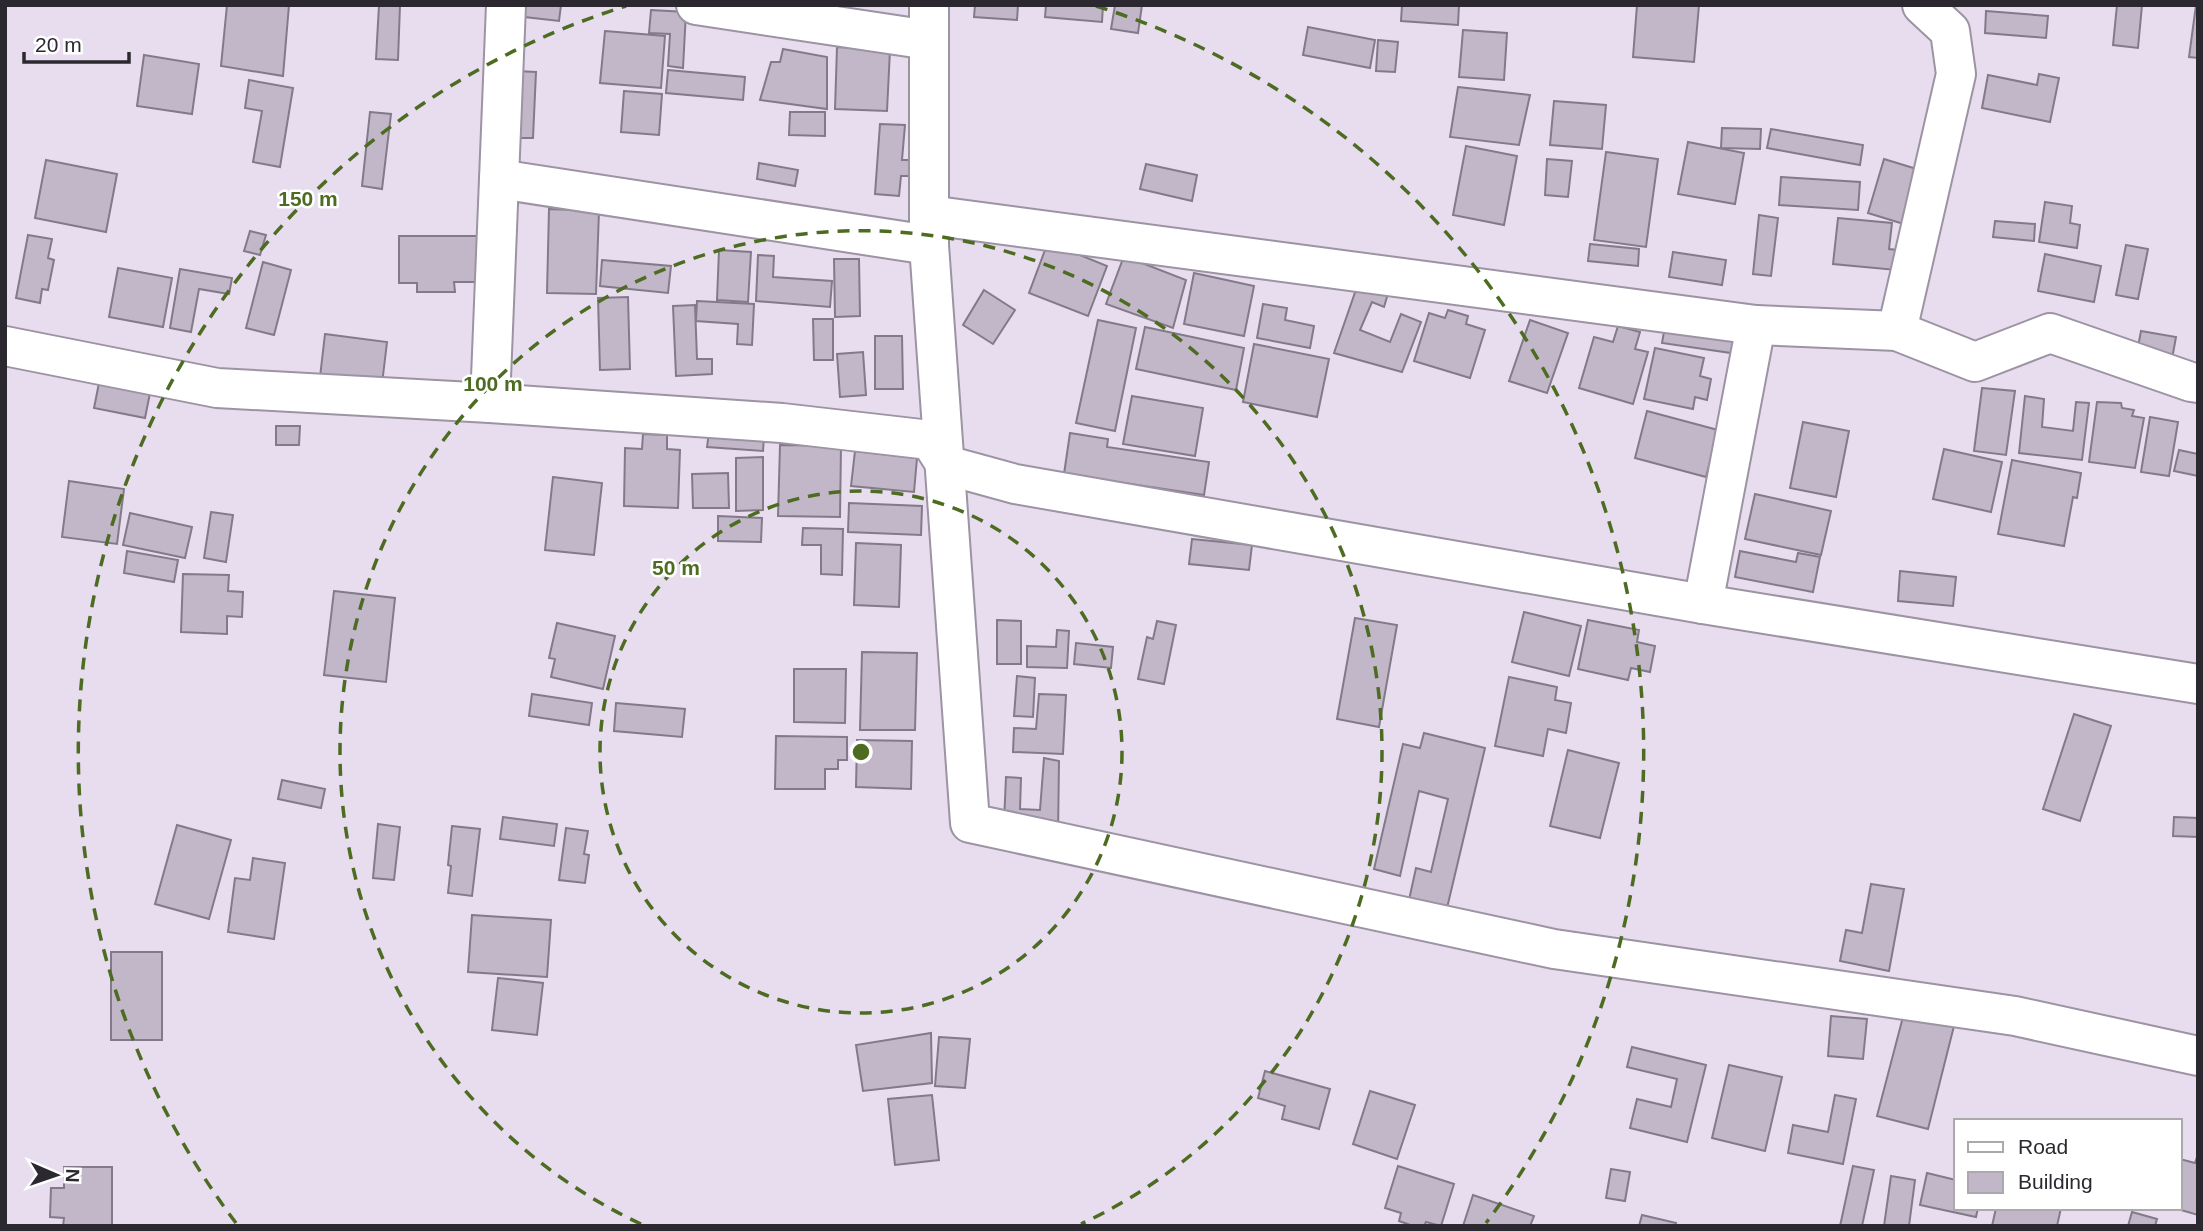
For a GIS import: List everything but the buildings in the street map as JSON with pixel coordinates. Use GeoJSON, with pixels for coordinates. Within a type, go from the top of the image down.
{"type":"FeatureCollection","features":[{"type":"Feature","properties":{"kind":"street"},"geometry":{"type":"LineString","coordinates":[[490,403],[506,5]]}},
{"type":"Feature","properties":{"kind":"street"},"geometry":{"type":"LineString","coordinates":[[696,5],[929,22],[929,230],[970,822],[1555,949],[2015,1016],[2198,1056]]}},
{"type":"Feature","properties":{"kind":"street"},"geometry":{"type":"LineString","coordinates":[[1897,331],[1956,74],[1950,31],[1922,5]]}},
{"type":"Feature","properties":{"kind":"street"},"geometry":{"type":"LineString","coordinates":[[499,179],[1756,325],[1897,331],[1975,362],[2050,333],[2198,383]]}},
{"type":"Feature","properties":{"kind":"street"},"geometry":{"type":"LineString","coordinates":[[1703,604],[1756,325]]}},
{"type":"Feature","properties":{"kind":"street"},"geometry":{"type":"LineString","coordinates":[[5,346],[217,388],[782,423],[930,440],[946,466],[1015,484],[1703,604],[2198,684]]}}]}
